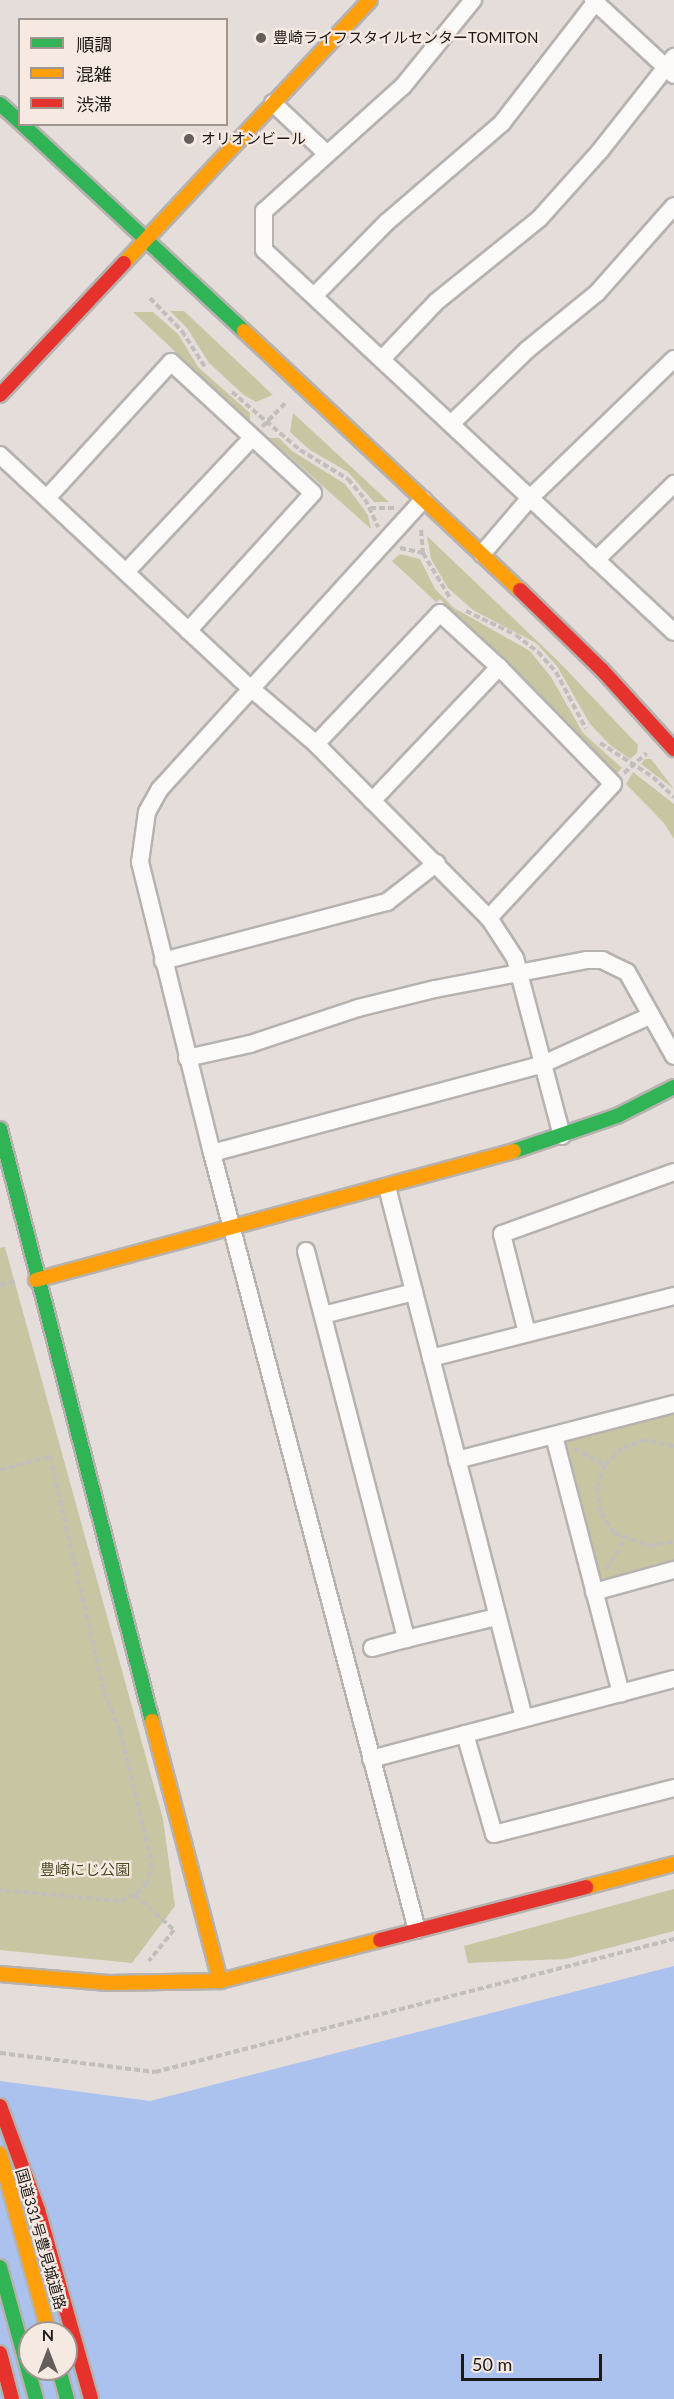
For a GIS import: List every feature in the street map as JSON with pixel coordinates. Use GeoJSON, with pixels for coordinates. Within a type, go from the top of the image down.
{"type":"FeatureCollection","features":[{"type":"Feature","properties":{"kind":"main road"},"geometry":{"type":"LineString","coordinates":[[0,395],[370,0]]}},
{"type":"Feature","properties":{"kind":"main road"},"geometry":{"type":"LineString","coordinates":[[0,104],[18,120]]}},
{"type":"Feature","properties":{"kind":"main road"},"geometry":{"type":"LineString","coordinates":[[24,126],[482,554],[602,670],[674,749]]}},
{"type":"Feature","properties":{"kind":"main road"},"geometry":{"type":"LineString","coordinates":[[36,1280],[231,1226],[387,1187],[562,1136],[618,1116],[674,1087]]}},
{"type":"Feature","properties":{"kind":"main road"},"geometry":{"type":"LineString","coordinates":[[0,1130],[36,1280],[220,1981]]}},
{"type":"Feature","properties":{"kind":"main road"},"geometry":{"type":"LineString","coordinates":[[0,1974],[109,1983],[220,1981],[674,1864]]}},
{"type":"Feature","properties":{"kind":"main road"},"geometry":{"type":"LineString","coordinates":[[0,2106],[38,2210],[91,2399]]}},
{"type":"Feature","properties":{"kind":"main road","name":"国道331号豊見城道路"},"geometry":{"type":"LineString","coordinates":[[0,2154],[46,2321]]}},
{"type":"Feature","properties":{"kind":"main road"},"geometry":{"type":"LineString","coordinates":[[0,2266],[36,2399]]}},
{"type":"Feature","properties":{"kind":"main road"},"geometry":{"type":"LineString","coordinates":[[0,2353],[12,2399]]}},
{"type":"Feature","properties":{"kind":"main road"},"geometry":{"type":"LineString","coordinates":[[62,2381],[67,2399]]}},
{"type":"Feature","properties":{"kind":"street"},"geometry":{"type":"LineString","coordinates":[[473,0],[403,86],[264,211],[264,250],[452,423],[596,560],[673,627]]}},
{"type":"Feature","properties":{"kind":"street"},"geometry":{"type":"LineString","coordinates":[[314,296],[387,222],[502,123],[595,1],[671,66],[539,219],[436,302],[382,359]]}},
{"type":"Feature","properties":{"kind":"street"},"geometry":{"type":"LineString","coordinates":[[273,104],[326,153]]}},
{"type":"Feature","properties":{"kind":"street"},"geometry":{"type":"LineString","coordinates":[[452,423],[527,350],[597,293],[674,206]]}},
{"type":"Feature","properties":{"kind":"street"},"geometry":{"type":"LineString","coordinates":[[482,554],[530,498],[674,359]]}},
{"type":"Feature","properties":{"kind":"street"},"geometry":{"type":"LineString","coordinates":[[47,498],[171,362],[313,493],[188,631]]}},
{"type":"Feature","properties":{"kind":"street"},"geometry":{"type":"LineString","coordinates":[[126,572],[252,438]]}},
{"type":"Feature","properties":{"kind":"street"},"geometry":{"type":"LineString","coordinates":[[0,454],[250,688],[316,744],[437,863],[489,918],[515,958],[562,1136]]}},
{"type":"Feature","properties":{"kind":"street"},"geometry":{"type":"LineString","coordinates":[[596,560],[674,484]]}},
{"type":"Feature","properties":{"kind":"street"},"geometry":{"type":"LineString","coordinates":[[417,1930],[187,1058],[140,862],[147,812],[178,767],[250,688],[393,544],[423,500]]}},
{"type":"Feature","properties":{"kind":"street"},"geometry":{"type":"LineString","coordinates":[[316,744],[440,613],[499,666],[613,784],[489,918]]}},
{"type":"Feature","properties":{"kind":"street"},"geometry":{"type":"LineString","coordinates":[[372,801],[499,666]]}},
{"type":"Feature","properties":{"kind":"street"},"geometry":{"type":"LineString","coordinates":[[163,961],[387,902],[437,863]]}},
{"type":"Feature","properties":{"kind":"street"},"geometry":{"type":"LineString","coordinates":[[187,1058],[250,1044],[369,1006],[519,973],[602,960],[627,972],[674,1056]]}},
{"type":"Feature","properties":{"kind":"street"},"geometry":{"type":"LineString","coordinates":[[212,1153],[543,1064],[650,1016]]}},
{"type":"Feature","properties":{"kind":"street"},"geometry":{"type":"LineString","coordinates":[[527,1333],[502,1234],[674,1172]]}},
{"type":"Feature","properties":{"kind":"street"},"geometry":{"type":"LineString","coordinates":[[387,1187],[496,1617],[524,1718]]}},
{"type":"Feature","properties":{"kind":"street"},"geometry":{"type":"LineString","coordinates":[[306,1251],[406,1639]]}},
{"type":"Feature","properties":{"kind":"street"},"geometry":{"type":"LineString","coordinates":[[323,1315],[414,1292]]}},
{"type":"Feature","properties":{"kind":"street"},"geometry":{"type":"LineString","coordinates":[[431,1358],[674,1296]]}},
{"type":"Feature","properties":{"kind":"street"},"geometry":{"type":"LineString","coordinates":[[457,1460],[674,1404]]}},
{"type":"Feature","properties":{"kind":"street"},"geometry":{"type":"LineString","coordinates":[[554,1436],[621,1693]]}},
{"type":"Feature","properties":{"kind":"street"},"geometry":{"type":"LineString","coordinates":[[594,1592],[674,1570]]}},
{"type":"Feature","properties":{"kind":"street"},"geometry":{"type":"LineString","coordinates":[[372,1648],[496,1617]]}},
{"type":"Feature","properties":{"kind":"street"},"geometry":{"type":"LineString","coordinates":[[371,1759],[674,1679]]}},
{"type":"Feature","properties":{"kind":"street"},"geometry":{"type":"LineString","coordinates":[[465,1734],[494,1834],[674,1788]]}},
{"type":"Feature","properties":{"kind":"path"},"geometry":{"type":"LineString","coordinates":[[150,298],[182,331],[212,375]]}},
{"type":"Feature","properties":{"kind":"path"},"geometry":{"type":"LineString","coordinates":[[226,388],[268,420],[300,450],[348,478],[393,544],[423,553]]}},
{"type":"Feature","properties":{"kind":"path"},"geometry":{"type":"LineString","coordinates":[[252,438],[285,404]]}},
{"type":"Feature","properties":{"kind":"path"},"geometry":{"type":"LineString","coordinates":[[370,508],[397,508]]}},
{"type":"Feature","properties":{"kind":"path"},"geometry":{"type":"LineString","coordinates":[[421,530],[423,553],[432,573],[453,601]]}},
{"type":"Feature","properties":{"kind":"path"},"geometry":{"type":"LineString","coordinates":[[461,607],[516,635],[538,652],[556,672],[585,728],[632,765],[653,777],[674,797]]}},
{"type":"Feature","properties":{"kind":"path"},"geometry":{"type":"LineString","coordinates":[[613,784],[647,753]]}},
{"type":"Feature","properties":{"kind":"path"},"geometry":{"type":"LineString","coordinates":[[0,1285],[16,1281]]}},
{"type":"Feature","properties":{"kind":"path"},"geometry":{"type":"LineString","coordinates":[[554,1436],[605,1465]]}},
{"type":"Feature","properties":{"kind":"path"},"geometry":{"type":"LineString","coordinates":[[674,1446],[658,1441],[634,1443],[605,1465],[597,1488],[599,1507],[606,1524],[625,1540],[649,1546],[674,1541]]}},
{"type":"Feature","properties":{"kind":"path"},"geometry":{"type":"LineString","coordinates":[[0,1470],[50,1456],[104,1692],[120,1731],[150,1844],[150,1873],[135,1895],[119,1901],[0,1890]]}},
{"type":"Feature","properties":{"kind":"path"},"geometry":{"type":"LineString","coordinates":[[594,1592],[625,1540]]}},
{"type":"Feature","properties":{"kind":"path"},"geometry":{"type":"LineString","coordinates":[[135,1895],[174,1930],[154,1956],[139,1966]]}},
{"type":"Feature","properties":{"kind":"path"},"geometry":{"type":"LineString","coordinates":[[0,2053],[155,2072],[674,1939]]}},
{"type":"Feature","properties":{"kind":"green space"},"geometry":{"type":"Polygon","coordinates":[[[170,311],[184,311],[273,395],[256,402],[244,395],[209,363],[187,328],[170,311]]]}},
{"type":"Feature","properties":{"kind":"green space"},"geometry":{"type":"Polygon","coordinates":[[[133,312],[153,312],[178,334],[198,367],[250,413],[250,422],[133,312]]]}},
{"type":"Feature","properties":{"kind":"green space"},"geometry":{"type":"Polygon","coordinates":[[[293,413],[389,502],[374,502],[348,472],[310,450],[290,432],[293,413]]]}},
{"type":"Feature","properties":{"kind":"green space"},"geometry":{"type":"Polygon","coordinates":[[[269,438],[279,438],[292,451],[345,484],[368,515],[371,529],[269,438]]]}},
{"type":"Feature","properties":{"kind":"green space"},"geometry":{"type":"Polygon","coordinates":[[[427,536],[558,661],[638,745],[637,753],[630,759],[610,745],[590,724],[557,666],[536,643],[473,610],[448,588],[431,559],[427,536]]]}},
{"type":"Feature","properties":{"kind":"green space"},"geometry":{"type":"Polygon","coordinates":[[[400,554],[420,559],[435,589],[454,608],[530,651],[551,677],[583,733],[622,768],[616,774],[440,599],[436,602],[392,561],[400,554]]]}},
{"type":"Feature","properties":{"kind":"green space"},"geometry":{"type":"Polygon","coordinates":[[[645,759],[651,759],[674,789],[641,764],[645,759]]]}},
{"type":"Feature","properties":{"kind":"green space"},"geometry":{"type":"Polygon","coordinates":[[[633,772],[674,804],[674,839],[664,823],[626,784],[633,772]]]}},
{"type":"Feature","properties":{"kind":"green space","name":"豊崎にじ公園"},"geometry":{"type":"Polygon","coordinates":[[[5,1247],[163,1819],[175,1906],[132,1963],[0,1950],[0,1248],[5,1247]]]}},
{"type":"Feature","properties":{"kind":"green space"},"geometry":{"type":"Polygon","coordinates":[[[674,1413],[674,1562],[605,1581],[599,1575],[565,1446],[569,1440],[674,1413]]]}},
{"type":"Feature","properties":{"kind":"green space"},"geometry":{"type":"Polygon","coordinates":[[[674,1889],[674,1931],[566,1959],[468,1963],[464,1946],[674,1889]]]}},
{"type":"Feature","properties":{"kind":"water"},"geometry":{"type":"Polygon","coordinates":[[[674,1966],[674,2399],[0,2399],[0,2081],[150,2101],[674,1966]]]}},
{"type":"Feature","properties":{"kind":"traffic: fast"},"geometry":{"type":"LineString","coordinates":[[0,104],[18,120]]}},
{"type":"Feature","properties":{"kind":"traffic: fast"},"geometry":{"type":"LineString","coordinates":[[24,126],[244,331]]}},
{"type":"Feature","properties":{"kind":"traffic: fast"},"geometry":{"type":"LineString","coordinates":[[514,1151],[617,1116],[674,1087]]}},
{"type":"Feature","properties":{"kind":"traffic: fast"},"geometry":{"type":"LineString","coordinates":[[0,1129],[152,1721]]}},
{"type":"Feature","properties":{"kind":"traffic: fast"},"geometry":{"type":"LineString","coordinates":[[0,2267],[36,2399]]}},
{"type":"Feature","properties":{"kind":"traffic: fast"},"geometry":{"type":"LineString","coordinates":[[62,2381],[67,2399]]}},
{"type":"Feature","properties":{"kind":"traffic: slow"},"geometry":{"type":"LineString","coordinates":[[124,263],[370,0]]}},
{"type":"Feature","properties":{"kind":"traffic: slow"},"geometry":{"type":"LineString","coordinates":[[244,331],[520,590]]}},
{"type":"Feature","properties":{"kind":"traffic: slow"},"geometry":{"type":"LineString","coordinates":[[36,1280],[514,1151]]}},
{"type":"Feature","properties":{"kind":"traffic: slow"},"geometry":{"type":"LineString","coordinates":[[152,1721],[220,1981]]}},
{"type":"Feature","properties":{"kind":"traffic: slow"},"geometry":{"type":"LineString","coordinates":[[586,1887],[674,1864]]}},
{"type":"Feature","properties":{"kind":"traffic: slow"},"geometry":{"type":"LineString","coordinates":[[0,1974],[109,1983],[220,1981],[380,1940]]}},
{"type":"Feature","properties":{"kind":"traffic: slow"},"geometry":{"type":"LineString","coordinates":[[0,2154],[46,2321]]}},
{"type":"Feature","properties":{"kind":"traffic: jam"},"geometry":{"type":"LineString","coordinates":[[0,395],[124,263]]}},
{"type":"Feature","properties":{"kind":"traffic: jam"},"geometry":{"type":"LineString","coordinates":[[520,590],[602,670],[674,749]]}},
{"type":"Feature","properties":{"kind":"traffic: jam"},"geometry":{"type":"LineString","coordinates":[[380,1940],[586,1887]]}},
{"type":"Feature","properties":{"kind":"traffic: jam"},"geometry":{"type":"LineString","coordinates":[[0,2106],[38,2210],[91,2399]]}},
{"type":"Feature","properties":{"kind":"traffic: jam"},"geometry":{"type":"LineString","coordinates":[[0,2353],[12,2399]]}},
{"type":"Feature","properties":{"kind":"place","name":"豊崎ライフスタイルセンターTOMITON"},"geometry":{"type":"Point","coordinates":[261,38]}},
{"type":"Feature","properties":{"kind":"place","name":"オリオンビール"},"geometry":{"type":"Point","coordinates":[189,139]}}]}
